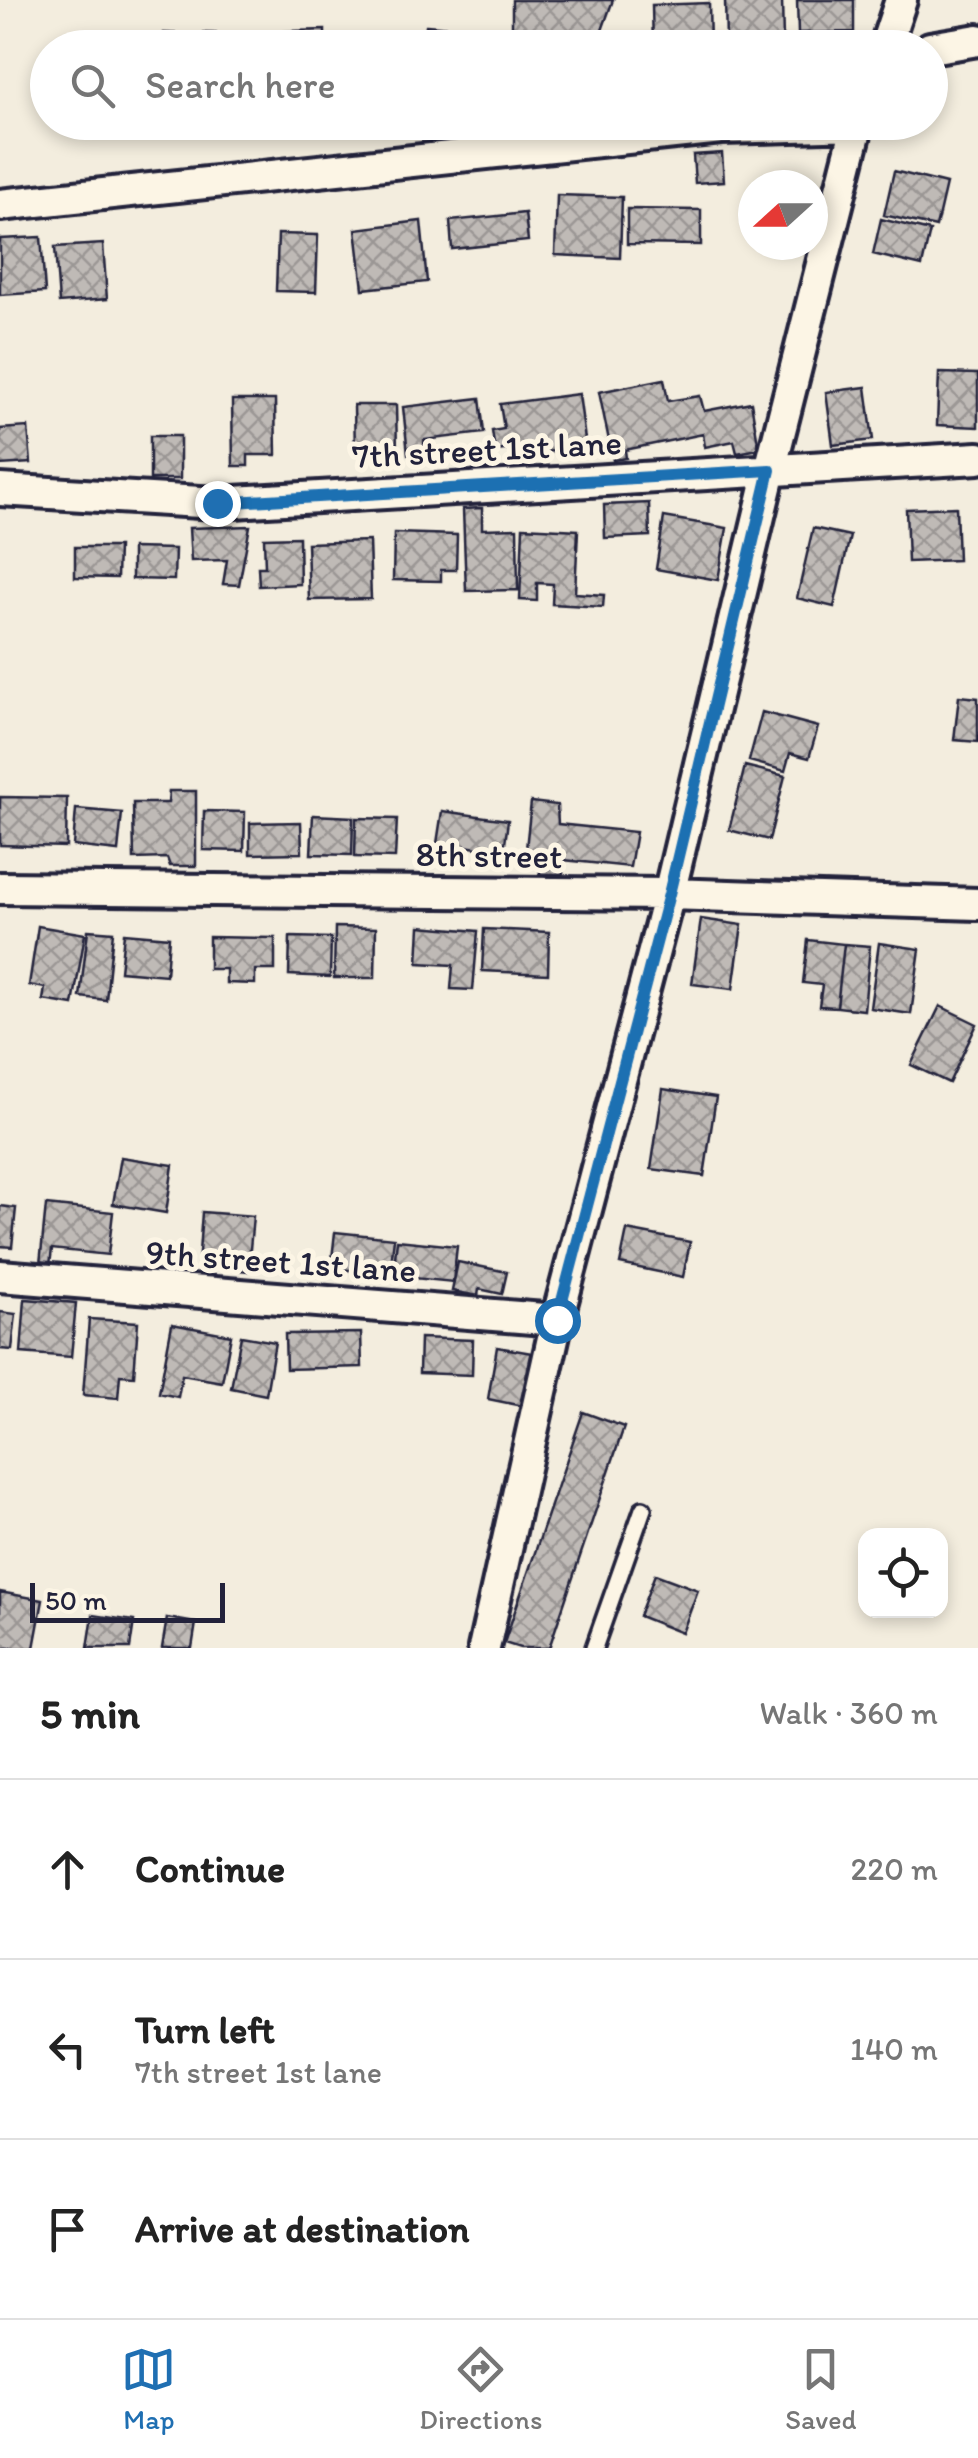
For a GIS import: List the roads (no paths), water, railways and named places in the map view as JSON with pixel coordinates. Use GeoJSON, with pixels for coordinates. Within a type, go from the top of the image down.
{"type":"FeatureCollection","features":[{"type":"Feature","properties":{"kind":"street"},"geometry":{"type":"LineString","coordinates":[[891,30],[901,0]]}},
{"type":"Feature","properties":{"kind":"street"},"geometry":{"type":"LineString","coordinates":[[948,45],[978,40]]}},
{"type":"Feature","properties":{"kind":"street"},"geometry":{"type":"LineString","coordinates":[[0,205],[609,140]]}},
{"type":"Feature","properties":{"kind":"street"},"geometry":{"type":"LineString","coordinates":[[484,1648],[557,1320],[669,894],[854,140]]}},
{"type":"Feature","properties":{"kind":"street","name":"7th street 1st lane"},"geometry":{"type":"LineString","coordinates":[[0,490],[217,503],[978,458]]}},
{"type":"Feature","properties":{"kind":"street","name":"8th street"},"geometry":{"type":"LineString","coordinates":[[0,888],[669,894],[978,904]]}},
{"type":"Feature","properties":{"kind":"street","name":"9th street 1st lane"},"geometry":{"type":"LineString","coordinates":[[0,1276],[557,1320]]}},
{"type":"Feature","properties":{"kind":"lane"},"geometry":{"type":"LineString","coordinates":[[594,1648],[643,1509]]}}]}
